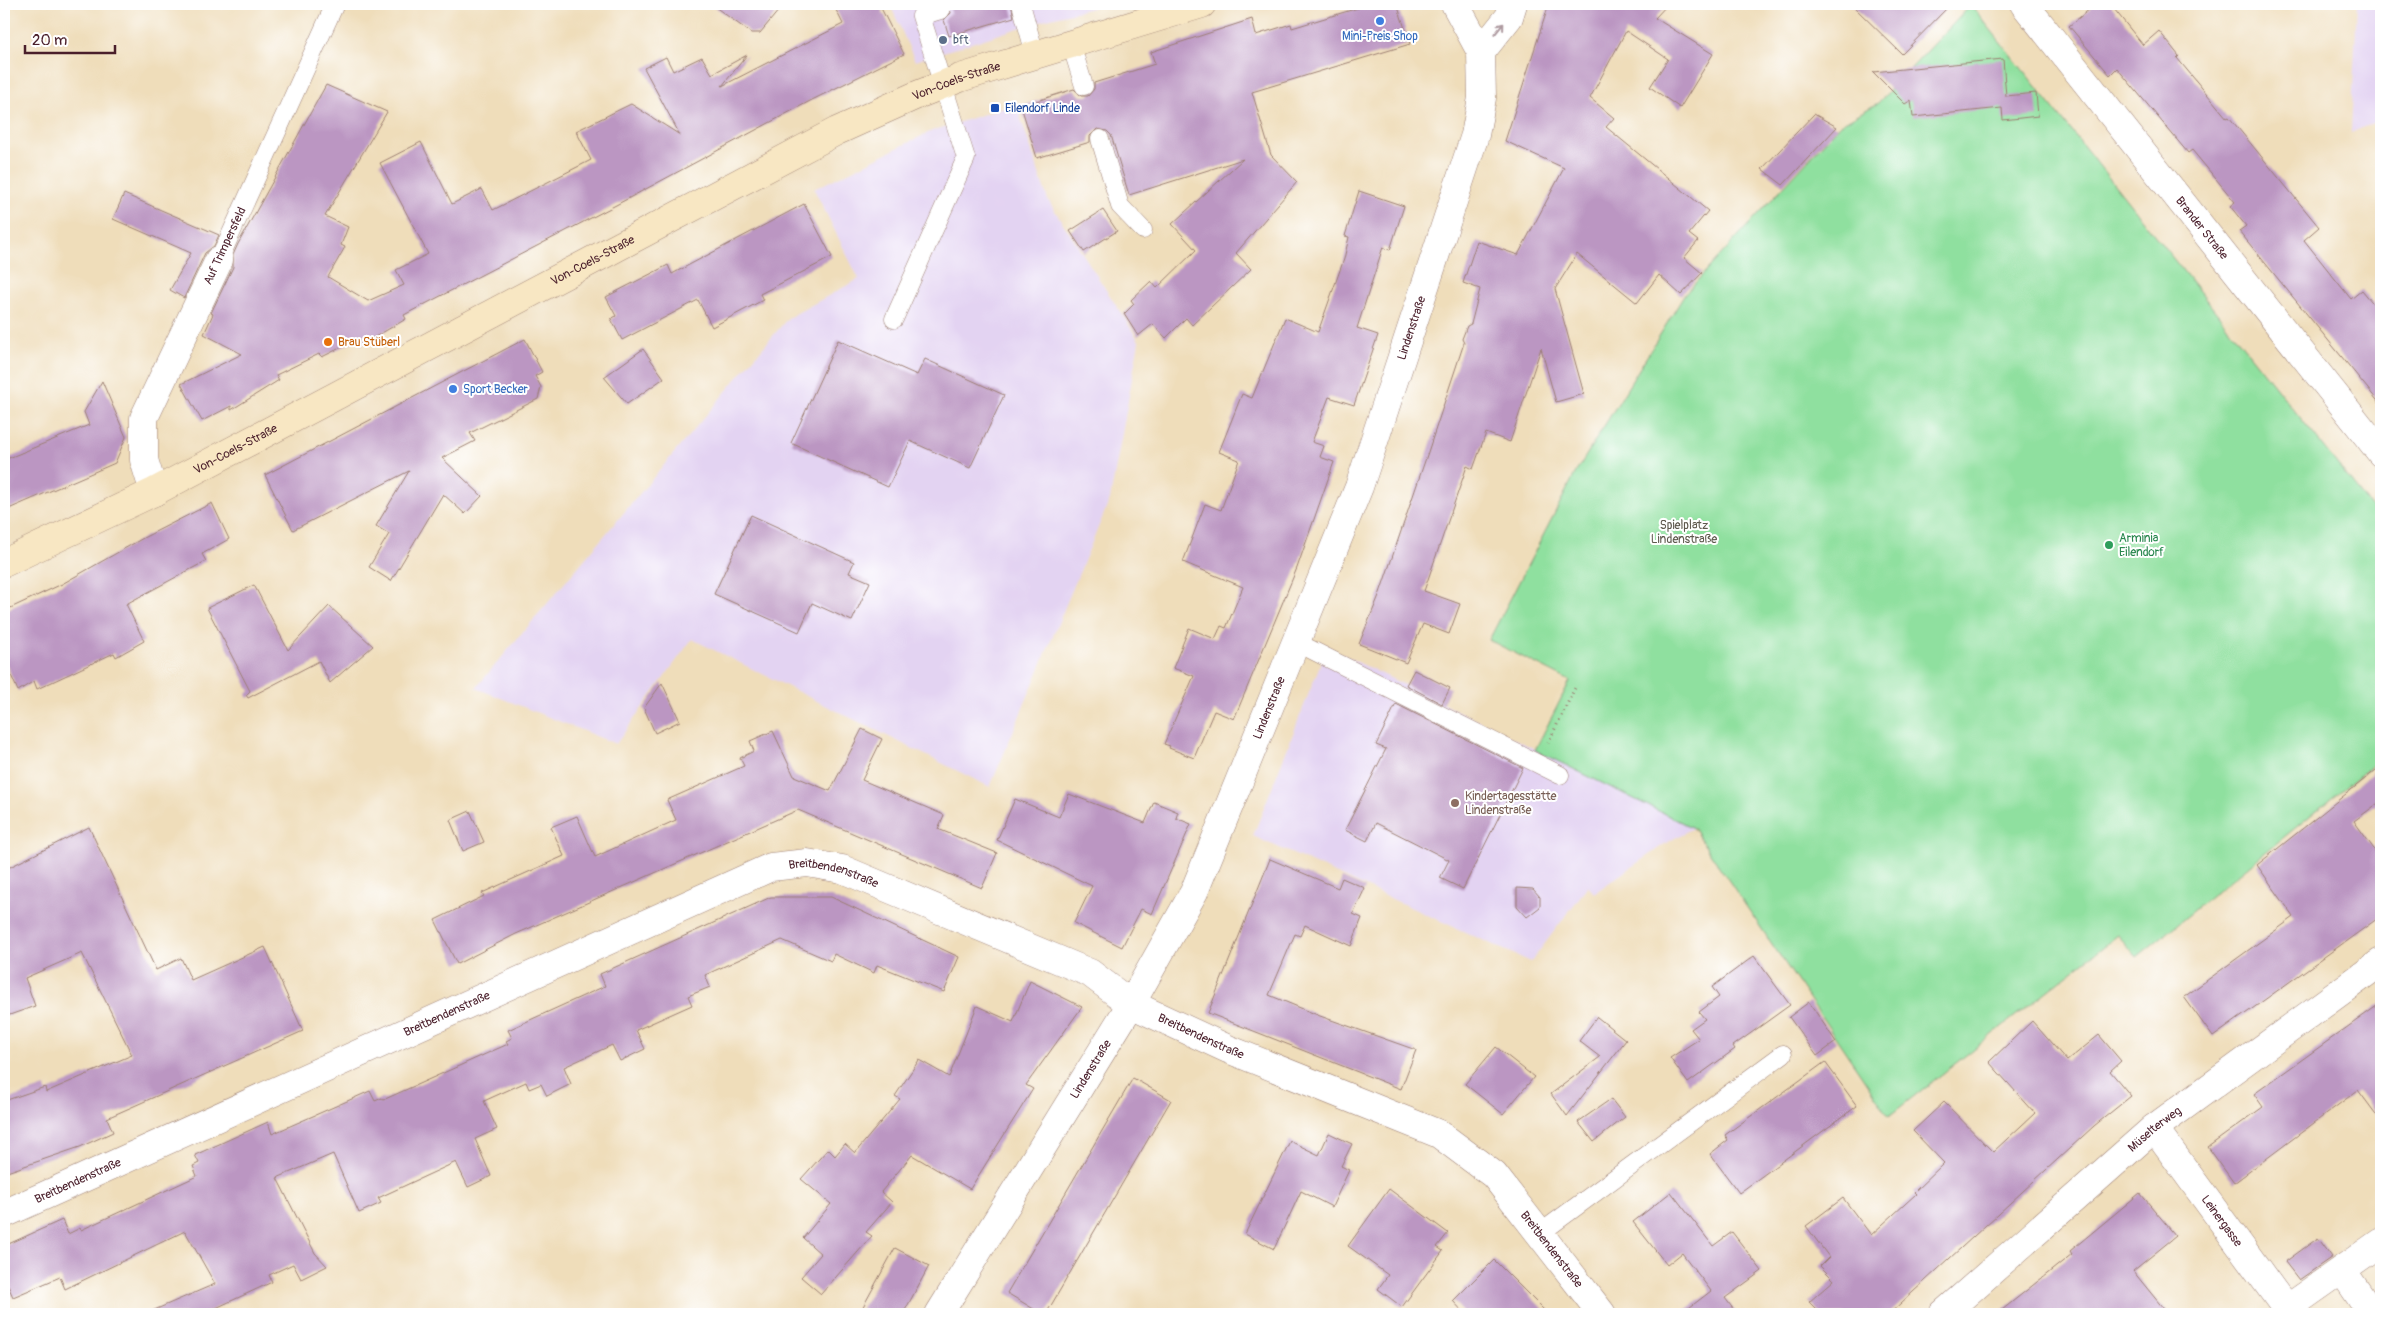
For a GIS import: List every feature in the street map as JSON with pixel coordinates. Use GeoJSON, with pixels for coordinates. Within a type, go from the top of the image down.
{"type":"FeatureCollection","features":[{"type":"Feature","properties":{"kind":"main road","name":"Von-Coels-Straße"},"geometry":{"type":"LineString","coordinates":[[4,563],[154,492],[837,131],[942,85],[1035,54],[1202,4]]}},
{"type":"Feature","properties":{"kind":"street","name":"Lindenstraße"},"geometry":{"type":"LineString","coordinates":[[940,1314],[1131,1004],[1194,892],[1359,487],[1475,136],[1482,98],[1481,52],[1455,4]]}},
{"type":"Feature","properties":{"kind":"street"},"geometry":{"type":"LineString","coordinates":[[1481,52],[1509,17],[1513,4]]}},
{"type":"Feature","properties":{"kind":"street","name":"Brander Straße"},"geometry":{"type":"LineString","coordinates":[[2024,4],[2381,453]]}},
{"type":"Feature","properties":{"kind":"street","name":"Auf Trimpersfeld"},"geometry":{"type":"LineString","coordinates":[[154,492],[144,460],[144,418],[219,260]]}},
{"type":"Feature","properties":{"kind":"street","name":"Breitbendenstraße"},"geometry":{"type":"LineString","coordinates":[[4,1214],[771,867],[807,863],[842,869],[1090,973],[1131,1004],[1228,1049],[1440,1134],[1494,1175],[1602,1314]]}},
{"type":"Feature","properties":{"kind":"street","name":"Müselterweg"},"geometry":{"type":"LineString","coordinates":[[1943,1314],[2154,1128],[2381,962]]}},
{"type":"Feature","properties":{"kind":"street","name":"Leinergasse"},"geometry":{"type":"LineString","coordinates":[[2154,1128],[2288,1312]]}},
{"type":"Feature","properties":{"kind":"street"},"geometry":{"type":"LineString","coordinates":[[2288,1312],[2381,1242]]}},
{"type":"Feature","properties":{"kind":"street"},"geometry":{"type":"LineString","coordinates":[[2342,1270],[2372,1314]]}},
{"type":"Feature","properties":{"kind":"lane","name":"Auf Trimpersfeld"},"geometry":{"type":"LineString","coordinates":[[219,260],[335,4]]}},
{"type":"Feature","properties":{"kind":"lane"},"geometry":{"type":"LineString","coordinates":[[1021,4],[1035,54]]}},
{"type":"Feature","properties":{"kind":"lane"},"geometry":{"type":"LineString","coordinates":[[894,319],[966,158],[921,16],[940,10]]}},
{"type":"Feature","properties":{"kind":"lane"},"geometry":{"type":"LineString","coordinates":[[1071,44],[1084,86]]}},
{"type":"Feature","properties":{"kind":"lane"},"geometry":{"type":"LineString","coordinates":[[1100,139],[1120,206],[1143,230]]}},
{"type":"Feature","properties":{"kind":"lane"},"geometry":{"type":"LineString","coordinates":[[1296,642],[1560,775]]}},
{"type":"Feature","properties":{"kind":"lane"},"geometry":{"type":"LineString","coordinates":[[1539,1234],[1783,1054]]}},
{"type":"Feature","properties":{"kind":"path"},"geometry":{"type":"LineString","coordinates":[[1538,764],[1576,686]]}},
{"type":"Feature","properties":{"kind":"shaded area","name":"bft"},"geometry":{"type":"Polygon","coordinates":[[[890,4],[1108,4],[1047,19],[915,61],[890,4]]]}},
{"type":"Feature","properties":{"kind":"shaded area"},"geometry":{"type":"Polygon","coordinates":[[[2357,4],[2381,4],[2381,119],[2351,133],[2357,4]]]}},
{"type":"Feature","properties":{"kind":"shaded area"},"geometry":{"type":"Polygon","coordinates":[[[1016,104],[1048,200],[1139,341],[1110,499],[990,787],[692,639],[616,744],[476,688],[788,318],[859,279],[814,189],[932,131],[1016,104]]]}},
{"type":"Feature","properties":{"kind":"shaded area","name":"Kindertagesstätte Lindenstraße"},"geometry":{"type":"Polygon","coordinates":[[[1327,647],[1693,828],[1666,843],[1594,893],[1588,886],[1531,962],[1253,836],[1327,647]]]}},
{"type":"Feature","properties":{"kind":"green space","name":"Arminia Eilendorf"},"geometry":{"type":"Polygon","coordinates":[[[1971,5],[2381,519],[2381,758],[2137,957],[2118,935],[1889,1116],[1693,828],[1535,750],[1570,681],[1489,640],[1576,472],[1685,294],[1841,124],[1878,103],[1971,5]]]}},
{"type":"Feature","properties":{"kind":"building"},"geometry":{"type":"Polygon","coordinates":[[[711,4],[784,4],[760,33],[751,33],[711,4]]]}},
{"type":"Feature","properties":{"kind":"building"},"geometry":{"type":"Polygon","coordinates":[[[833,4],[879,4],[904,54],[810,101],[616,205],[404,315],[406,319],[361,345],[358,339],[322,357],[319,354],[276,375],[279,380],[231,410],[231,406],[202,421],[181,384],[242,354],[204,334],[213,314],[211,313],[233,267],[233,255],[238,244],[326,85],[387,112],[325,216],[348,227],[341,245],[345,247],[328,277],[368,301],[404,285],[396,270],[428,254],[380,163],[421,142],[452,204],[482,189],[493,210],[591,160],[576,131],[631,104],[680,135],[644,68],[666,57],[673,71],[702,57],[712,74],[747,55],[722,86],[843,24],[833,4]]]}},
{"type":"Feature","properties":{"kind":"building"},"geometry":{"type":"Polygon","coordinates":[[[949,4],[1011,4],[1014,17],[949,36],[944,20],[951,13],[949,4]]]}},
{"type":"Feature","properties":{"kind":"building"},"geometry":{"type":"Polygon","coordinates":[[[1371,4],[1397,4],[1410,44],[1252,92],[1271,155],[1297,182],[1236,253],[1251,269],[1192,325],[1186,318],[1166,338],[1153,324],[1138,336],[1124,314],[1134,304],[1131,300],[1151,281],[1157,288],[1196,250],[1172,224],[1243,159],[1129,195],[1111,135],[1107,131],[1097,129],[1090,136],[1090,142],[1037,158],[1021,106],[1074,89],[1081,96],[1088,96],[1094,89],[1094,83],[1155,64],[1151,52],[1252,19],[1256,35],[1291,24],[1292,28],[1371,4]]]}},
{"type":"Feature","properties":{"kind":"building"},"geometry":{"type":"Polygon","coordinates":[[[1549,4],[1668,4],[1655,18],[1713,54],[1680,108],[1650,87],[1668,59],[1626,31],[1590,98],[1614,118],[1606,127],[1708,211],[1689,234],[1698,241],[1684,258],[1702,273],[1681,295],[1659,275],[1637,303],[1577,254],[1555,289],[1584,394],[1556,402],[1541,348],[1510,442],[1486,433],[1473,469],[1467,466],[1424,591],[1460,604],[1449,634],[1423,624],[1406,663],[1359,644],[1380,593],[1428,452],[1464,343],[1462,339],[1467,326],[1471,324],[1480,289],[1463,283],[1477,241],[1518,255],[1564,168],[1505,141],[1549,4]]]}},
{"type":"Feature","properties":{"kind":"building"},"geometry":{"type":"Polygon","coordinates":[[[1851,4],[1951,4],[1902,54],[1851,4]]]}},
{"type":"Feature","properties":{"kind":"building"},"geometry":{"type":"Polygon","coordinates":[[[2096,4],[2110,4],[2143,45],[2159,31],[2179,56],[2177,58],[2227,118],[2229,117],[2319,227],[2304,240],[2351,299],[2362,290],[2381,313],[2381,405],[2239,231],[2246,226],[2230,206],[2235,202],[2192,150],[2188,153],[2117,68],[2110,75],[2069,26],[2096,4]]]}},
{"type":"Feature","properties":{"kind":"building"},"geometry":{"type":"Polygon","coordinates":[[[2003,59],[2006,96],[2036,93],[2038,116],[2003,120],[2002,108],[1913,117],[1911,100],[1905,104],[1873,72],[2003,59]]]}},
{"type":"Feature","properties":{"kind":"building"},"geometry":{"type":"Polygon","coordinates":[[[1814,114],[1837,127],[1783,185],[1762,169],[1814,114]]]}},
{"type":"Feature","properties":{"kind":"building"},"geometry":{"type":"Polygon","coordinates":[[[1359,191],[1404,206],[1390,250],[1383,247],[1357,328],[1378,335],[1354,405],[1329,397],[1312,442],[1324,446],[1320,457],[1334,462],[1297,568],[1234,719],[1214,711],[1194,758],[1169,748],[1170,746],[1164,744],[1194,676],[1173,668],[1189,628],[1215,639],[1221,626],[1226,628],[1243,587],[1183,562],[1205,504],[1221,510],[1239,460],[1219,452],[1242,394],[1252,398],[1285,318],[1318,332],[1344,259],[1349,237],[1345,236],[1359,191]]]}},
{"type":"Feature","properties":{"kind":"building"},"geometry":{"type":"Polygon","coordinates":[[[124,194],[219,235],[214,246],[205,253],[184,298],[170,290],[191,253],[113,219],[124,194]]]}},
{"type":"Feature","properties":{"kind":"building"},"geometry":{"type":"Polygon","coordinates":[[[804,204],[832,257],[760,294],[763,300],[712,327],[698,300],[622,340],[611,319],[616,316],[606,297],[668,265],[672,274],[804,204]]]}},
{"type":"Feature","properties":{"kind":"building"},"geometry":{"type":"Polygon","coordinates":[[[1103,210],[1117,231],[1084,252],[1070,231],[1103,210]]]}},
{"type":"Feature","properties":{"kind":"building"},"geometry":{"type":"Polygon","coordinates":[[[525,339],[542,372],[535,376],[541,387],[538,399],[470,433],[475,441],[442,458],[482,496],[465,514],[443,494],[391,581],[369,567],[389,534],[376,526],[409,471],[293,530],[265,475],[525,339]]]}},
{"type":"Feature","properties":{"kind":"building"},"geometry":{"type":"Polygon","coordinates":[[[838,340],[917,375],[925,359],[1004,395],[970,468],[910,441],[888,487],[791,443],[838,340]]]}},
{"type":"Feature","properties":{"kind":"building"},"geometry":{"type":"Polygon","coordinates":[[[643,349],[664,378],[627,404],[604,377],[643,349]]]}},
{"type":"Feature","properties":{"kind":"building"},"geometry":{"type":"Polygon","coordinates":[[[102,381],[126,437],[115,463],[4,511],[4,460],[89,425],[84,412],[102,381]]]}},
{"type":"Feature","properties":{"kind":"building"},"geometry":{"type":"Polygon","coordinates":[[[212,503],[229,539],[202,554],[206,561],[126,604],[144,641],[116,657],[114,653],[37,689],[34,681],[18,691],[4,659],[4,611],[62,584],[145,537],[212,503]]]}},
{"type":"Feature","properties":{"kind":"building"},"geometry":{"type":"Polygon","coordinates":[[[751,515],[854,562],[849,573],[870,582],[852,621],[812,603],[799,632],[714,594],[751,515]]]}},
{"type":"Feature","properties":{"kind":"building"},"geometry":{"type":"Polygon","coordinates":[[[254,585],[288,650],[329,606],[373,646],[330,683],[319,661],[248,698],[246,695],[250,691],[207,608],[254,585]]]}},
{"type":"Feature","properties":{"kind":"building"},"geometry":{"type":"Polygon","coordinates":[[[1414,670],[1450,688],[1442,704],[1406,685],[1414,670]]]}},
{"type":"Feature","properties":{"kind":"building"},"geometry":{"type":"Polygon","coordinates":[[[662,683],[680,721],[655,733],[644,708],[662,683]]]}},
{"type":"Feature","properties":{"kind":"building"},"geometry":{"type":"Polygon","coordinates":[[[1396,704],[1523,768],[1463,889],[1440,878],[1449,860],[1376,823],[1367,841],[1345,830],[1386,749],[1376,745],[1396,704]]]}},
{"type":"Feature","properties":{"kind":"building"},"geometry":{"type":"Polygon","coordinates":[[[862,729],[882,739],[862,780],[944,815],[938,829],[997,853],[982,888],[798,810],[516,934],[457,964],[435,920],[484,896],[482,893],[564,856],[551,827],[577,816],[595,857],[676,820],[667,800],[744,766],[740,758],[754,751],[750,741],[773,731],[794,776],[830,791],[862,729]]]}},
{"type":"Feature","properties":{"kind":"building"},"geometry":{"type":"Polygon","coordinates":[[[2381,766],[2381,801],[2354,821],[2381,859],[2381,916],[2213,1037],[2184,997],[2294,917],[2257,865],[2381,766]]]}},
{"type":"Feature","properties":{"kind":"building"},"geometry":{"type":"Polygon","coordinates":[[[1069,794],[1145,823],[1154,802],[1178,812],[1176,818],[1191,824],[1152,914],[1141,909],[1122,947],[1074,923],[1092,886],[997,840],[1015,799],[1059,817],[1069,794]]]}},
{"type":"Feature","properties":{"kind":"building"},"geometry":{"type":"Polygon","coordinates":[[[470,811],[484,842],[463,851],[450,820],[470,811]]]}},
{"type":"Feature","properties":{"kind":"building"},"geometry":{"type":"Polygon","coordinates":[[[89,827],[156,970],[181,958],[191,980],[265,947],[303,1031],[107,1118],[113,1132],[80,1147],[4,1173],[4,1101],[45,1087],[46,1092],[132,1055],[82,953],[25,978],[35,1006],[4,1017],[4,870],[89,827]]]}},
{"type":"Feature","properties":{"kind":"building"},"geometry":{"type":"Polygon","coordinates":[[[1270,859],[1338,888],[1342,878],[1365,888],[1353,914],[1362,918],[1351,946],[1305,925],[1300,936],[1295,934],[1269,995],[1320,1016],[1416,1050],[1401,1089],[1208,1013],[1270,859]]]}},
{"type":"Feature","properties":{"kind":"building"},"geometry":{"type":"Polygon","coordinates":[[[1517,888],[1533,889],[1540,897],[1540,907],[1527,917],[1517,906],[1517,888]]]}},
{"type":"Feature","properties":{"kind":"building"},"geometry":{"type":"Polygon","coordinates":[[[771,897],[831,897],[959,957],[944,992],[877,965],[874,973],[834,954],[831,961],[782,940],[705,975],[710,987],[688,996],[692,1005],[636,1030],[645,1049],[620,1061],[612,1045],[564,1067],[571,1084],[547,1096],[541,1084],[529,1089],[526,1082],[484,1101],[497,1129],[475,1139],[491,1176],[468,1187],[456,1162],[378,1198],[381,1203],[359,1213],[333,1154],[277,1178],[315,1253],[327,1266],[301,1279],[293,1264],[269,1275],[272,1282],[203,1314],[145,1314],[215,1284],[185,1231],[65,1289],[60,1277],[13,1297],[4,1277],[4,1246],[62,1220],[68,1234],[80,1228],[81,1230],[197,1176],[193,1166],[199,1163],[195,1155],[268,1122],[272,1134],[370,1091],[375,1101],[382,1098],[383,1100],[508,1044],[506,1041],[512,1038],[508,1030],[605,986],[600,974],[771,897]]]}},
{"type":"Feature","properties":{"kind":"building"},"geometry":{"type":"Polygon","coordinates":[[[1754,956],[1790,1005],[1733,1046],[1735,1049],[1688,1083],[1670,1058],[1699,1039],[1691,1029],[1705,1019],[1699,1012],[1719,997],[1712,987],[1754,956]]]}},
{"type":"Feature","properties":{"kind":"building"},"geometry":{"type":"Polygon","coordinates":[[[1030,981],[1082,1007],[1026,1085],[1033,1089],[970,1189],[912,1155],[881,1192],[892,1202],[866,1232],[872,1236],[821,1294],[801,1277],[821,1254],[803,1238],[831,1204],[801,1179],[828,1149],[835,1156],[845,1144],[855,1153],[900,1099],[895,1096],[919,1060],[949,1077],[977,1006],[1013,1022],[1030,981]]]}},
{"type":"Feature","properties":{"kind":"building"},"geometry":{"type":"Polygon","coordinates":[[[1809,1002],[1836,1042],[1817,1056],[1789,1017],[1809,1002]]]}},
{"type":"Feature","properties":{"kind":"building"},"geometry":{"type":"Polygon","coordinates":[[[2381,1003],[2381,1121],[2358,1090],[2234,1183],[2208,1147],[2263,1107],[2254,1094],[2381,1003]]]}},
{"type":"Feature","properties":{"kind":"building"},"geometry":{"type":"Polygon","coordinates":[[[1597,1017],[1626,1040],[1567,1116],[1551,1094],[1600,1057],[1579,1041],[1597,1017]]]}},
{"type":"Feature","properties":{"kind":"building"},"geometry":{"type":"Polygon","coordinates":[[[2032,1021],[2067,1061],[2099,1035],[2121,1061],[2110,1071],[2131,1096],[2094,1126],[1889,1314],[1821,1314],[1809,1302],[1834,1280],[1820,1266],[1829,1257],[1806,1226],[1843,1198],[1871,1235],[1916,1194],[1914,1192],[1944,1163],[1913,1131],[1944,1102],[1993,1152],[2035,1113],[1989,1062],[2032,1021]]]}},
{"type":"Feature","properties":{"kind":"building"},"geometry":{"type":"Polygon","coordinates":[[[1496,1047],[1534,1077],[1503,1114],[1465,1084],[1496,1047]]]}},
{"type":"Feature","properties":{"kind":"building"},"geometry":{"type":"Polygon","coordinates":[[[1825,1062],[1857,1106],[1739,1193],[1710,1154],[1728,1140],[1725,1135],[1825,1062]]]}},
{"type":"Feature","properties":{"kind":"building"},"geometry":{"type":"Polygon","coordinates":[[[1133,1078],[1171,1100],[1046,1314],[1042,1314],[1007,1293],[1133,1078]]]}},
{"type":"Feature","properties":{"kind":"building"},"geometry":{"type":"Polygon","coordinates":[[[1611,1099],[1625,1117],[1594,1142],[1578,1122],[1611,1099]]]}},
{"type":"Feature","properties":{"kind":"building"},"geometry":{"type":"Polygon","coordinates":[[[1329,1133],[1352,1144],[1341,1166],[1349,1170],[1332,1207],[1301,1191],[1274,1249],[1245,1234],[1290,1141],[1319,1155],[1329,1133]]]}},
{"type":"Feature","properties":{"kind":"building"},"geometry":{"type":"Polygon","coordinates":[[[1389,1189],[1448,1233],[1437,1247],[1443,1251],[1402,1307],[1378,1289],[1388,1275],[1348,1246],[1389,1189]]]}},
{"type":"Feature","properties":{"kind":"building"},"geometry":{"type":"Polygon","coordinates":[[[1671,1192],[1713,1246],[1732,1232],[1762,1271],[1725,1298],[1737,1314],[1681,1314],[1711,1291],[1682,1253],[1667,1265],[1633,1222],[1671,1192]]]}},
{"type":"Feature","properties":{"kind":"building"},"geometry":{"type":"Polygon","coordinates":[[[2140,1193],[2176,1236],[2133,1271],[2168,1314],[1997,1314],[2072,1254],[2070,1251],[2140,1193]]]}},
{"type":"Feature","properties":{"kind":"building"},"geometry":{"type":"Polygon","coordinates":[[[2318,1238],[2332,1257],[2299,1280],[2285,1262],[2318,1238]]]}},
{"type":"Feature","properties":{"kind":"building"},"geometry":{"type":"Polygon","coordinates":[[[895,1248],[929,1266],[903,1314],[859,1314],[895,1248]]]}},
{"type":"Feature","properties":{"kind":"building"},"geometry":{"type":"Polygon","coordinates":[[[1494,1260],[1548,1314],[1465,1314],[1453,1301],[1494,1260]]]}},
{"type":"Feature","properties":{"kind":"place","name":"Mini-Preis Shop"},"geometry":{"type":"Point","coordinates":[1380,21]}},
{"type":"Feature","properties":{"kind":"place","name":"bft"},"geometry":{"type":"Point","coordinates":[943,40]}},
{"type":"Feature","properties":{"kind":"place","name":"Eilendorf Linde"},"geometry":{"type":"Point","coordinates":[995,108]}},
{"type":"Feature","properties":{"kind":"place","name":"Brau Stüberl"},"geometry":{"type":"Point","coordinates":[328,342]}},
{"type":"Feature","properties":{"kind":"place","name":"Sport Becker"},"geometry":{"type":"Point","coordinates":[453,389]}},
{"type":"Feature","properties":{"kind":"place","name":"Arminia Eilendorf"},"geometry":{"type":"Point","coordinates":[2109,545]}},
{"type":"Feature","properties":{"kind":"place","name":"Kindertagesstätte Lindenstraße"},"geometry":{"type":"Point","coordinates":[1455,803]}},
{"type":"Feature","properties":{"kind":"park label","name":"Spielplatz Lindenstraße"},"geometry":{"type":"Point","coordinates":[1684,532]}}]}
